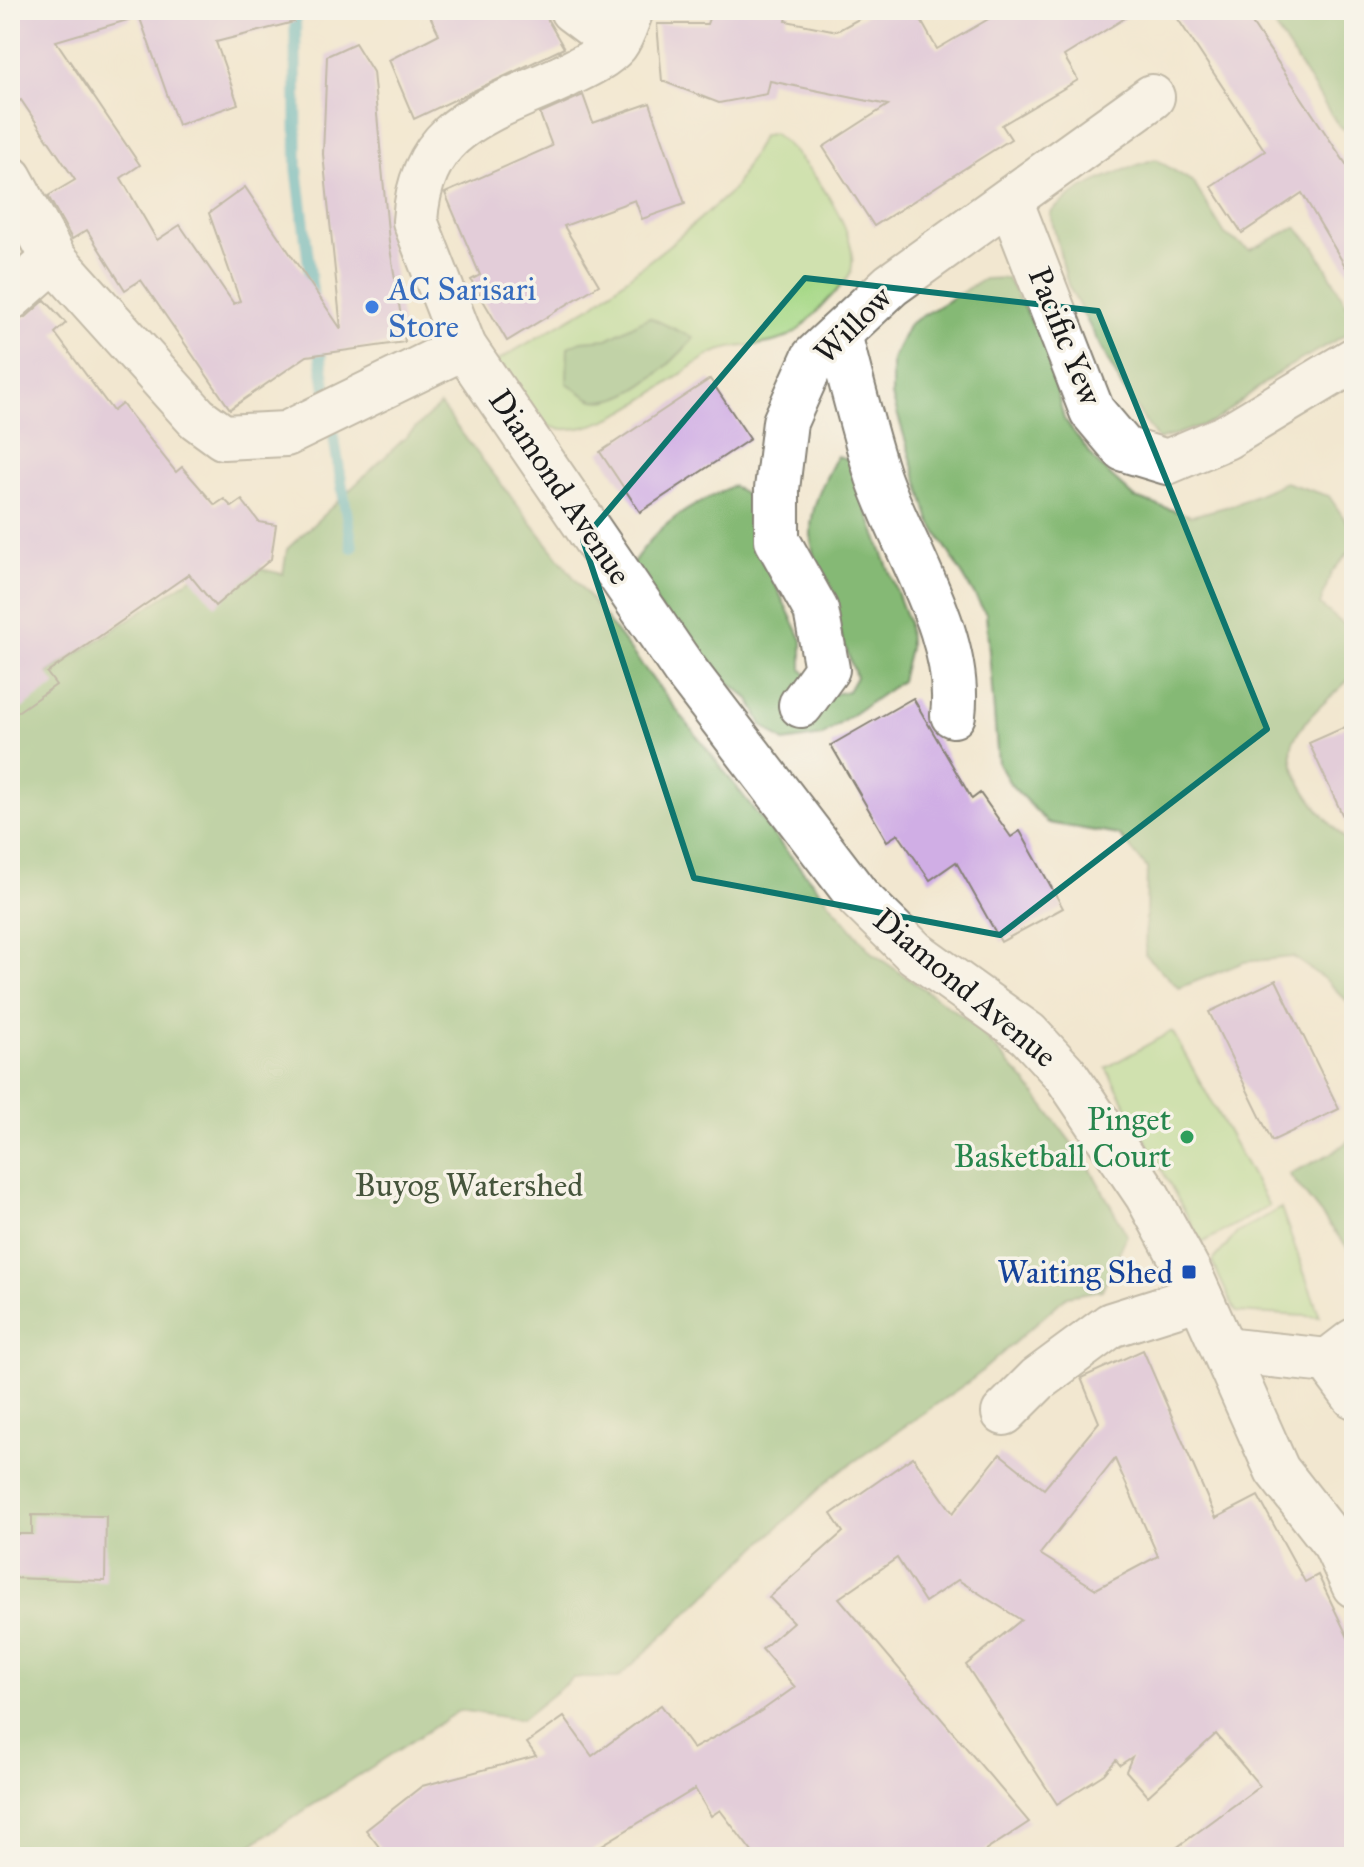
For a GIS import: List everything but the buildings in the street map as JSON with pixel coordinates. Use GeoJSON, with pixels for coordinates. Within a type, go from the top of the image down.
{"type":"FeatureCollection","features":[{"type":"Feature","properties":{"kind":"street"},"geometry":{"type":"LineString","coordinates":[[572,10],[624,27]]}},
{"type":"Feature","properties":{"kind":"street","name":"Diamond Avenue"},"geometry":{"type":"LineString","coordinates":[[624,27],[586,66],[462,123],[432,155],[416,200],[415,221],[464,347],[684,669],[859,898],[915,953],[1028,1034],[1065,1074],[1147,1195],[1200,1297],[1277,1470],[1335,1544],[1354,1585]]}},
{"type":"Feature","properties":{"kind":"street","name":"Willow"},"geometry":{"type":"LineString","coordinates":[[801,705],[827,669],[816,610],[777,540],[777,489],[785,422],[814,357],[891,285],[1152,97]]}},
{"type":"Feature","properties":{"kind":"street"},"geometry":{"type":"LineString","coordinates":[[10,178],[54,259],[197,418],[223,437],[286,434],[464,347]]}},
{"type":"Feature","properties":{"kind":"street","name":"Pacific Yew"},"geometry":{"type":"LineString","coordinates":[[1010,200],[1092,411],[1124,449],[1167,462],[1226,437],[1354,360]]}},
{"type":"Feature","properties":{"kind":"street"},"geometry":{"type":"LineString","coordinates":[[10,298],[54,259]]}},
{"type":"Feature","properties":{"kind":"street"},"geometry":{"type":"LineString","coordinates":[[839,334],[879,478],[931,599],[956,692],[953,715]]}},
{"type":"Feature","properties":{"kind":"street"},"geometry":{"type":"LineString","coordinates":[[1004,1413],[1038,1379],[1111,1325],[1200,1297]]}},
{"type":"Feature","properties":{"kind":"street"},"geometry":{"type":"LineString","coordinates":[[1224,1350],[1341,1351],[1354,1396]]}},
{"type":"Feature","properties":{"kind":"highlighted area"},"geometry":{"type":"Polygon","coordinates":[[[805,278],[1098,311],[1267,729],[1000,935],[694,878],[583,540],[805,278]]]}},
{"type":"Feature","properties":{"kind":"green space"},"geometry":{"type":"Polygon","coordinates":[[[1264,10],[1353,10],[1354,136],[1338,125],[1264,10]]]}},
{"type":"Feature","properties":{"kind":"green space"},"geometry":{"type":"Polygon","coordinates":[[[773,133],[800,158],[828,195],[839,216],[852,254],[851,271],[843,284],[805,324],[789,336],[773,342],[715,352],[614,416],[574,429],[555,428],[536,418],[490,365],[593,305],[673,242],[733,190],[762,136],[773,133]]]}},
{"type":"Feature","properties":{"kind":"green space"},"geometry":{"type":"Polygon","coordinates":[[[1155,159],[1193,182],[1225,234],[1250,250],[1296,227],[1315,247],[1354,318],[1354,330],[1279,372],[1213,422],[1158,440],[1122,387],[1068,285],[1050,213],[1086,187],[1155,159]]]}},
{"type":"Feature","properties":{"kind":"green space"},"geometry":{"type":"Polygon","coordinates":[[[1007,278],[1045,345],[1064,419],[1098,464],[1135,498],[1191,516],[1233,505],[1285,482],[1329,496],[1354,533],[1354,546],[1331,573],[1320,605],[1354,633],[1354,674],[1307,720],[1295,738],[1291,751],[1300,781],[1310,797],[1354,848],[1354,1008],[1327,981],[1293,957],[1244,962],[1179,988],[1145,955],[1147,868],[1119,835],[1048,823],[1011,785],[998,763],[986,614],[930,521],[892,396],[892,359],[909,324],[984,279],[1007,278]]]}},
{"type":"Feature","properties":{"kind":"green space"},"geometry":{"type":"Polygon","coordinates":[[[649,317],[694,338],[650,380],[607,400],[594,400],[567,383],[568,347],[581,341],[607,339],[649,317]]]}},
{"type":"Feature","properties":{"kind":"green space","name":"Buyog Watershed"},"geometry":{"type":"Polygon","coordinates":[[[440,405],[783,847],[872,953],[971,1022],[1025,1081],[1089,1166],[1127,1235],[1102,1290],[1067,1296],[974,1378],[832,1477],[618,1678],[573,1678],[521,1720],[460,1710],[232,1857],[10,1857],[10,698],[219,560],[283,574],[287,549],[440,405]]]}},
{"type":"Feature","properties":{"kind":"green space"},"geometry":{"type":"Polygon","coordinates":[[[837,456],[848,459],[908,622],[909,648],[901,681],[822,736],[784,742],[762,725],[750,700],[720,675],[627,571],[661,529],[699,503],[732,486],[746,494],[751,520],[776,586],[802,640],[802,669],[823,696],[848,691],[856,677],[822,584],[811,531],[816,501],[837,456]]]}},
{"type":"Feature","properties":{"kind":"green space","name":"Pinget Basketball Court"},"geometry":{"type":"Polygon","coordinates":[[[1172,1031],[1269,1206],[1202,1243],[1106,1068],[1172,1031]]]}},
{"type":"Feature","properties":{"kind":"green space"},"geometry":{"type":"Polygon","coordinates":[[[1354,1136],[1354,1256],[1289,1174],[1334,1152],[1354,1136]]]}},
{"type":"Feature","properties":{"kind":"green space"},"geometry":{"type":"Polygon","coordinates":[[[1281,1208],[1320,1317],[1236,1312],[1212,1262],[1237,1233],[1281,1208]]]}},
{"type":"Feature","properties":{"kind":"waterway"},"geometry":{"type":"LineString","coordinates":[[295,10],[297,167],[313,299]]}},
{"type":"Feature","properties":{"kind":"waterway"},"geometry":{"type":"LineString","coordinates":[[318,341],[352,547]]}},
{"type":"Feature","properties":{"kind":"place","name":"AC Sarisari Store"},"geometry":{"type":"Point","coordinates":[372,307]}},
{"type":"Feature","properties":{"kind":"place","name":"Pinget Basketball Court"},"geometry":{"type":"Point","coordinates":[1187,1137]}},
{"type":"Feature","properties":{"kind":"place","name":"Waiting Shed"},"geometry":{"type":"Point","coordinates":[1189,1272]}}]}
